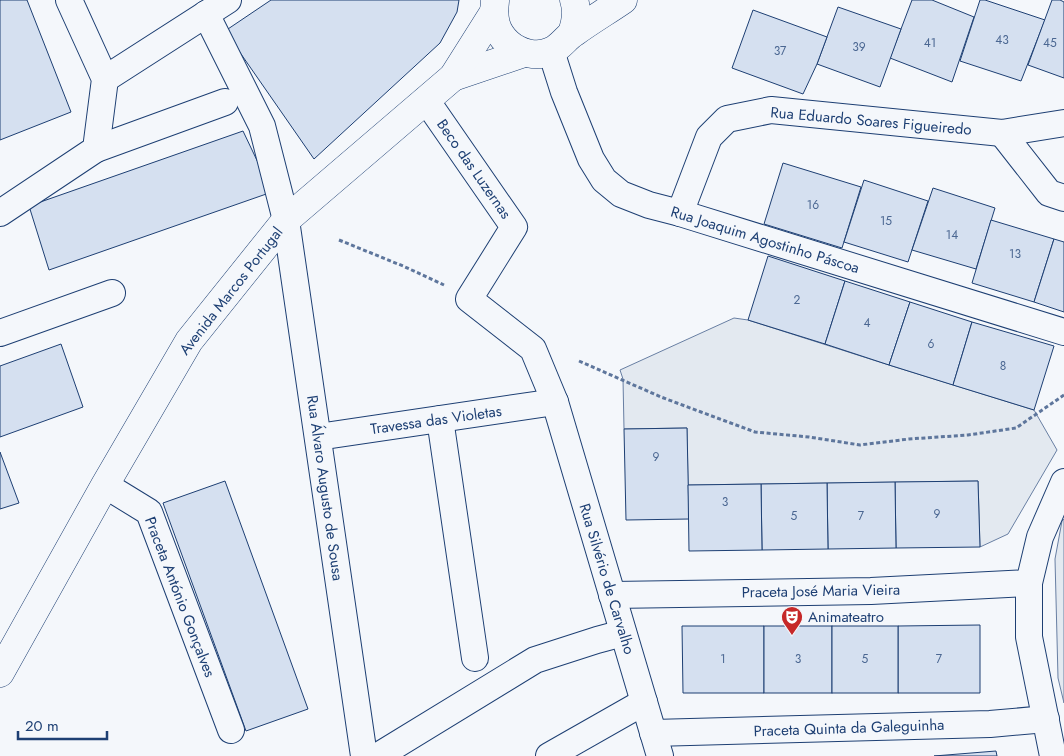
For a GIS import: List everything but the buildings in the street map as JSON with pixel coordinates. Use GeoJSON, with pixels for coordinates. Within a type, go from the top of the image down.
{"type":"FeatureCollection","features":[{"type":"Feature","properties":{"kind":"main road"},"geometry":{"type":"LineString","coordinates":[[572,34],[576,20],[574,0]]}},
{"type":"Feature","properties":{"kind":"main road"},"geometry":{"type":"LineString","coordinates":[[453,76],[524,53],[538,54],[551,52],[572,34],[623,0]]}},
{"type":"Feature","properties":{"kind":"main road"},"geometry":{"type":"LineString","coordinates":[[495,6],[495,26],[512,47],[524,53]]}},
{"type":"Feature","properties":{"kind":"main road","name":"Avenida Marcos Portugal"},"geometry":{"type":"LineString","coordinates":[[0,673],[189,340],[286,220],[453,76],[495,6]]}},
{"type":"Feature","properties":{"kind":"street"},"geometry":{"type":"LineString","coordinates":[[69,0],[105,79],[96,149]]}},
{"type":"Feature","properties":{"kind":"street"},"geometry":{"type":"LineString","coordinates":[[105,79],[217,7]]}},
{"type":"Feature","properties":{"kind":"street","name":"Rua Álvaro Augusto de Sousa"},"geometry":{"type":"LineString","coordinates":[[217,7],[262,126],[286,220],[364,756]]}},
{"type":"Feature","properties":{"kind":"street","name":"Rua Joaquim Agostinho Páscoa"},"geometry":{"type":"LineString","coordinates":[[551,52],[564,92],[591,159],[604,180],[621,194],[649,205],[1064,332]]}},
{"type":"Feature","properties":{"kind":"street","name":"Beco das Luzernas"},"geometry":{"type":"LineString","coordinates":[[426,100],[514,227],[470,299]]}},
{"type":"Feature","properties":{"kind":"street"},"geometry":{"type":"LineString","coordinates":[[0,213],[96,149],[226,102]]}},
{"type":"Feature","properties":{"kind":"street","name":"Rua Eduardo Soares Figueiredo"},"geometry":{"type":"LineString","coordinates":[[680,213],[709,137],[727,119],[771,110],[1002,133],[1064,123]]}},
{"type":"Feature","properties":{"kind":"street"},"geometry":{"type":"LineString","coordinates":[[1002,133],[1049,193],[1064,198]]}},
{"type":"Feature","properties":{"kind":"street"},"geometry":{"type":"LineString","coordinates":[[0,333],[112,293]]}},
{"type":"Feature","properties":{"kind":"street"},"geometry":{"type":"LineString","coordinates":[[470,299],[533,349],[555,402]]}},
{"type":"Feature","properties":{"kind":"street","name":"Travessa das Violetas"},"geometry":{"type":"LineString","coordinates":[[318,437],[555,402]]}},
{"type":"Feature","properties":{"kind":"street","name":"Rua Silvério de Carvalho"},"geometry":{"type":"LineString","coordinates":[[555,402],[656,744]]}},
{"type":"Feature","properties":{"kind":"street"},"geometry":{"type":"LineString","coordinates":[[440,419],[475,658]]}},
{"type":"Feature","properties":{"kind":"street"},"geometry":{"type":"LineString","coordinates":[[1053,756],[1029,637],[1029,583],[1040,537],[1064,482]]}},
{"type":"Feature","properties":{"kind":"street","name":"Praceta António Gonçalves"},"geometry":{"type":"LineString","coordinates":[[105,485],[149,512],[231,730]]}},
{"type":"Feature","properties":{"kind":"street","name":"Praceta José Maria Vieira"},"geometry":{"type":"LineString","coordinates":[[612,595],[871,590],[1029,583]]}},
{"type":"Feature","properties":{"kind":"street"},"geometry":{"type":"LineString","coordinates":[[378,756],[535,660],[623,633]]}},
{"type":"Feature","properties":{"kind":"street"},"geometry":{"type":"LineString","coordinates":[[549,756],[644,702]]}},
{"type":"Feature","properties":{"kind":"street","name":"Praceta Quinta da Galeguinha"},"geometry":{"type":"LineString","coordinates":[[656,744],[1046,719]]}},
{"type":"Feature","properties":{"kind":"path"},"geometry":{"type":"LineString","coordinates":[[339,240],[452,288],[470,299]]}},
{"type":"Feature","properties":{"kind":"path"},"geometry":{"type":"LineString","coordinates":[[579,361],[661,397],[755,432],[809,437],[860,445],[968,435],[1016,428],[1064,395]]}},
{"type":"Feature","properties":{"kind":"shaded area"},"geometry":{"type":"Polygon","coordinates":[[[734,318],[748,320],[1034,410],[1057,450],[1008,534],[980,547],[978,481],[688,485],[687,428],[624,429],[623,379],[620,370],[734,318]]]}},
{"type":"Feature","properties":{"kind":"shaded area"},"geometry":{"type":"Polygon","coordinates":[[[1064,519],[1064,703],[1058,678],[1055,559],[1062,521],[1064,519]]]}},
{"type":"Feature","properties":{"kind":"place","name":"Animateatro"},"geometry":{"type":"Point","coordinates":[792,636]}}]}
